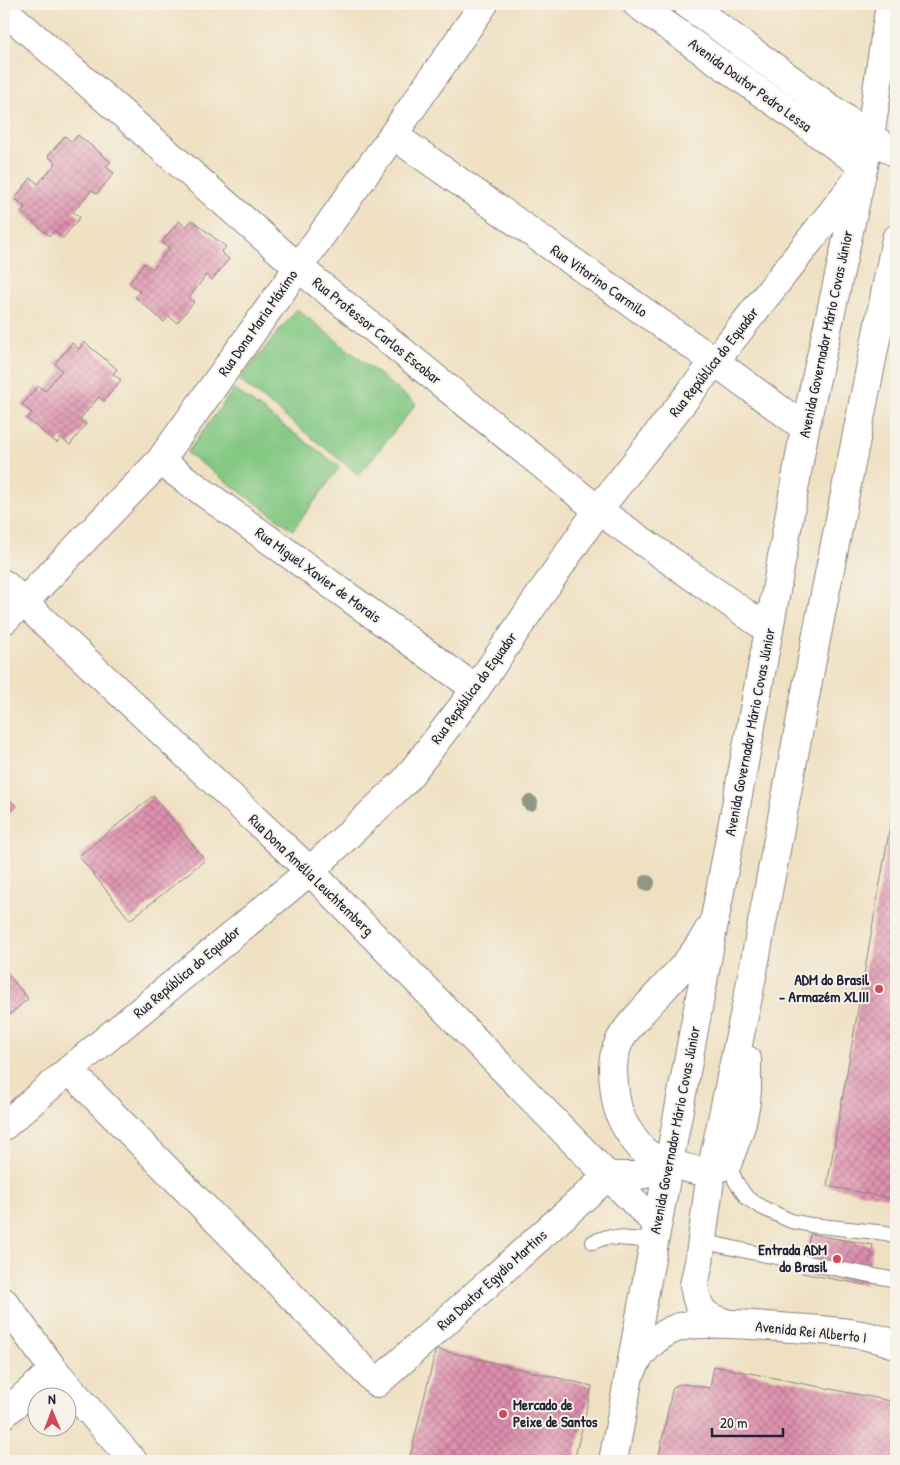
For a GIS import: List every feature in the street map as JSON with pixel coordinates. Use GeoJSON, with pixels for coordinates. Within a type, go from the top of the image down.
{"type":"FeatureCollection","features":[{"type":"Feature","properties":{"kind":"street","name":"Rua Dona Maria Máximo"},"geometry":{"type":"LineString","coordinates":[[14,611],[160,461],[393,135],[484,4]]}},
{"type":"Feature","properties":{"kind":"street","name":"Avenida Doutor Pedro Lessa"},"geometry":{"type":"LineString","coordinates":[[637,4],[863,170]]}},
{"type":"Feature","properties":{"kind":"street","name":"Avenida Doutor Pedro Lessa"},"geometry":{"type":"LineString","coordinates":[[687,4],[870,137],[896,153]]}},
{"type":"Feature","properties":{"kind":"street","name":"Avenida Governador Mário Covas Júnior"},"geometry":{"type":"LineString","coordinates":[[613,1461],[769,630],[805,428],[870,137],[890,4]]}},
{"type":"Feature","properties":{"kind":"street","name":"Rua Professor Carlos Escobar"},"geometry":{"type":"LineString","coordinates":[[4,10],[298,267],[598,510],[769,630]]}},
{"type":"Feature","properties":{"kind":"street","name":"Rua Vitorino Carmilo"},"geometry":{"type":"LineString","coordinates":[[393,135],[714,361],[805,428]]}},
{"type":"Feature","properties":{"kind":"street","name":"Rua República do Equador"},"geometry":{"type":"LineString","coordinates":[[4,1126],[310,871],[405,781],[476,689],[598,510],[863,170]]}},
{"type":"Feature","properties":{"kind":"street"},"geometry":{"type":"LineString","coordinates":[[726,1323],[714,1319],[704,1312],[699,1305],[694,1284],[701,1241],[719,1167],[748,997],[816,639],[896,239]]}},
{"type":"Feature","properties":{"kind":"street","name":"Rua Miguel Xavier de Morais"},"geometry":{"type":"LineString","coordinates":[[160,461],[476,689]]}},
{"type":"Feature","properties":{"kind":"street","name":"Rua Dona Amélia Leuchtemberg"},"geometry":{"type":"LineString","coordinates":[[4,584],[14,611],[310,871],[608,1176],[656,1233]]}},
{"type":"Feature","properties":{"kind":"street"},"geometry":{"type":"LineString","coordinates":[[715,919],[700,945],[623,1034],[615,1053],[613,1077],[619,1115],[640,1148],[650,1156],[669,1164],[692,1170],[719,1167]]}},
{"type":"Feature","properties":{"kind":"street"},"geometry":{"type":"LineString","coordinates":[[719,1167],[741,1126],[746,1102],[748,997]]}},
{"type":"Feature","properties":{"kind":"street","name":"Rua Doutor Egydio Martins"},"geometry":{"type":"LineString","coordinates":[[69,1070],[376,1383],[608,1176]]}},
{"type":"Feature","properties":{"kind":"street"},"geometry":{"type":"LineString","coordinates":[[608,1176],[633,1176],[652,1172],[669,1164]]}},
{"type":"Feature","properties":{"kind":"street"},"geometry":{"type":"LineString","coordinates":[[4,1302],[54,1370],[133,1461]]}},
{"type":"Feature","properties":{"kind":"street"},"geometry":{"type":"LineString","coordinates":[[630,1377],[643,1352],[661,1336],[688,1325],[726,1323]]}},
{"type":"Feature","properties":{"kind":"street","name":"Avenida Rei Alberto I"},"geometry":{"type":"LineString","coordinates":[[726,1323],[864,1336],[896,1345]]}},
{"type":"Feature","properties":{"kind":"street"},"geometry":{"type":"LineString","coordinates":[[4,1414],[54,1370]]}},
{"type":"Feature","properties":{"kind":"lane"},"geometry":{"type":"LineString","coordinates":[[888,348],[896,304]]}},
{"type":"Feature","properties":{"kind":"lane"},"geometry":{"type":"LineString","coordinates":[[835,612],[839,594]]}},
{"type":"Feature","properties":{"kind":"lane"},"geometry":{"type":"LineString","coordinates":[[747,1039],[790,843],[822,680]]}},
{"type":"Feature","properties":{"kind":"lane"},"geometry":{"type":"LineString","coordinates":[[719,1167],[736,1182],[747,1198],[791,1221],[886,1233],[896,1236]]}},
{"type":"Feature","properties":{"kind":"lane"},"geometry":{"type":"LineString","coordinates":[[593,1242],[607,1237],[656,1233]]}},
{"type":"Feature","properties":{"kind":"lane"},"geometry":{"type":"LineString","coordinates":[[701,1241],[896,1280]]}},
{"type":"Feature","properties":{"kind":"green space"},"geometry":{"type":"Polygon","coordinates":[[[297,309],[416,404],[359,475],[239,380],[297,309]]]}},
{"type":"Feature","properties":{"kind":"green space"},"geometry":{"type":"Polygon","coordinates":[[[234,389],[340,467],[293,530],[187,453],[234,389]]]}},
{"type":"Feature","properties":{"kind":"building"},"geometry":{"type":"Polygon","coordinates":[[[78,135],[111,162],[106,167],[114,173],[97,194],[92,190],[73,212],[80,217],[63,238],[54,231],[50,236],[21,212],[25,207],[15,198],[31,178],[38,184],[56,163],[48,156],[65,136],[72,142],[78,135]]]}},
{"type":"Feature","properties":{"kind":"building"},"geometry":{"type":"Polygon","coordinates":[[[192,220],[226,247],[221,252],[229,259],[212,280],[206,275],[189,298],[194,302],[177,323],[169,316],[164,322],[135,297],[140,292],[129,283],[145,263],[153,269],[170,248],[162,242],[179,221],[186,227],[192,220]]]}},
{"type":"Feature","properties":{"kind":"building"},"geometry":{"type":"Polygon","coordinates":[[[84,342],[117,369],[113,374],[121,380],[104,401],[99,397],[80,419],[86,424],[70,445],[61,438],[57,443],[27,419],[32,413],[22,405],[38,386],[45,391],[62,370],[55,364],[72,343],[79,349],[84,342]]]}},
{"type":"Feature","properties":{"kind":"building"},"geometry":{"type":"Polygon","coordinates":[[[4,792],[16,807],[4,817],[4,792]]]}},
{"type":"Feature","properties":{"kind":"building"},"geometry":{"type":"Polygon","coordinates":[[[153,796],[205,860],[130,920],[79,856],[153,796]]]}},
{"type":"Feature","properties":{"kind":"building","name":"ADM do Brasil - Armazém XLIII"},"geometry":{"type":"Polygon","coordinates":[[[896,798],[896,1199],[827,1186],[896,798]]]}},
{"type":"Feature","properties":{"kind":"building"},"geometry":{"type":"Polygon","coordinates":[[[4,969],[28,999],[4,1019],[4,969]]]}},
{"type":"Feature","properties":{"kind":"building","name":"Entrada ADM do Brasil"},"geometry":{"type":"Polygon","coordinates":[[[810,1234],[873,1245],[865,1285],[802,1273],[810,1234]]]}},
{"type":"Feature","properties":{"kind":"building","name":"Mercado de Peixe de Santos"},"geometry":{"type":"Polygon","coordinates":[[[436,1349],[592,1386],[574,1461],[409,1461],[436,1349]]]}},
{"type":"Feature","properties":{"kind":"building"},"geometry":{"type":"Polygon","coordinates":[[[714,1366],[896,1402],[896,1461],[658,1461],[672,1390],[676,1385],[683,1384],[710,1388],[714,1366]]]}},
{"type":"Feature","properties":{"kind":"place","name":"ADM do Brasil - Armazém XLIII"},"geometry":{"type":"Point","coordinates":[879,989]}},
{"type":"Feature","properties":{"kind":"place","name":"Entrada ADM do Brasil"},"geometry":{"type":"Point","coordinates":[837,1259]}},
{"type":"Feature","properties":{"kind":"place","name":"Mercado de Peixe de Santos"},"geometry":{"type":"Point","coordinates":[503,1414]}}]}
